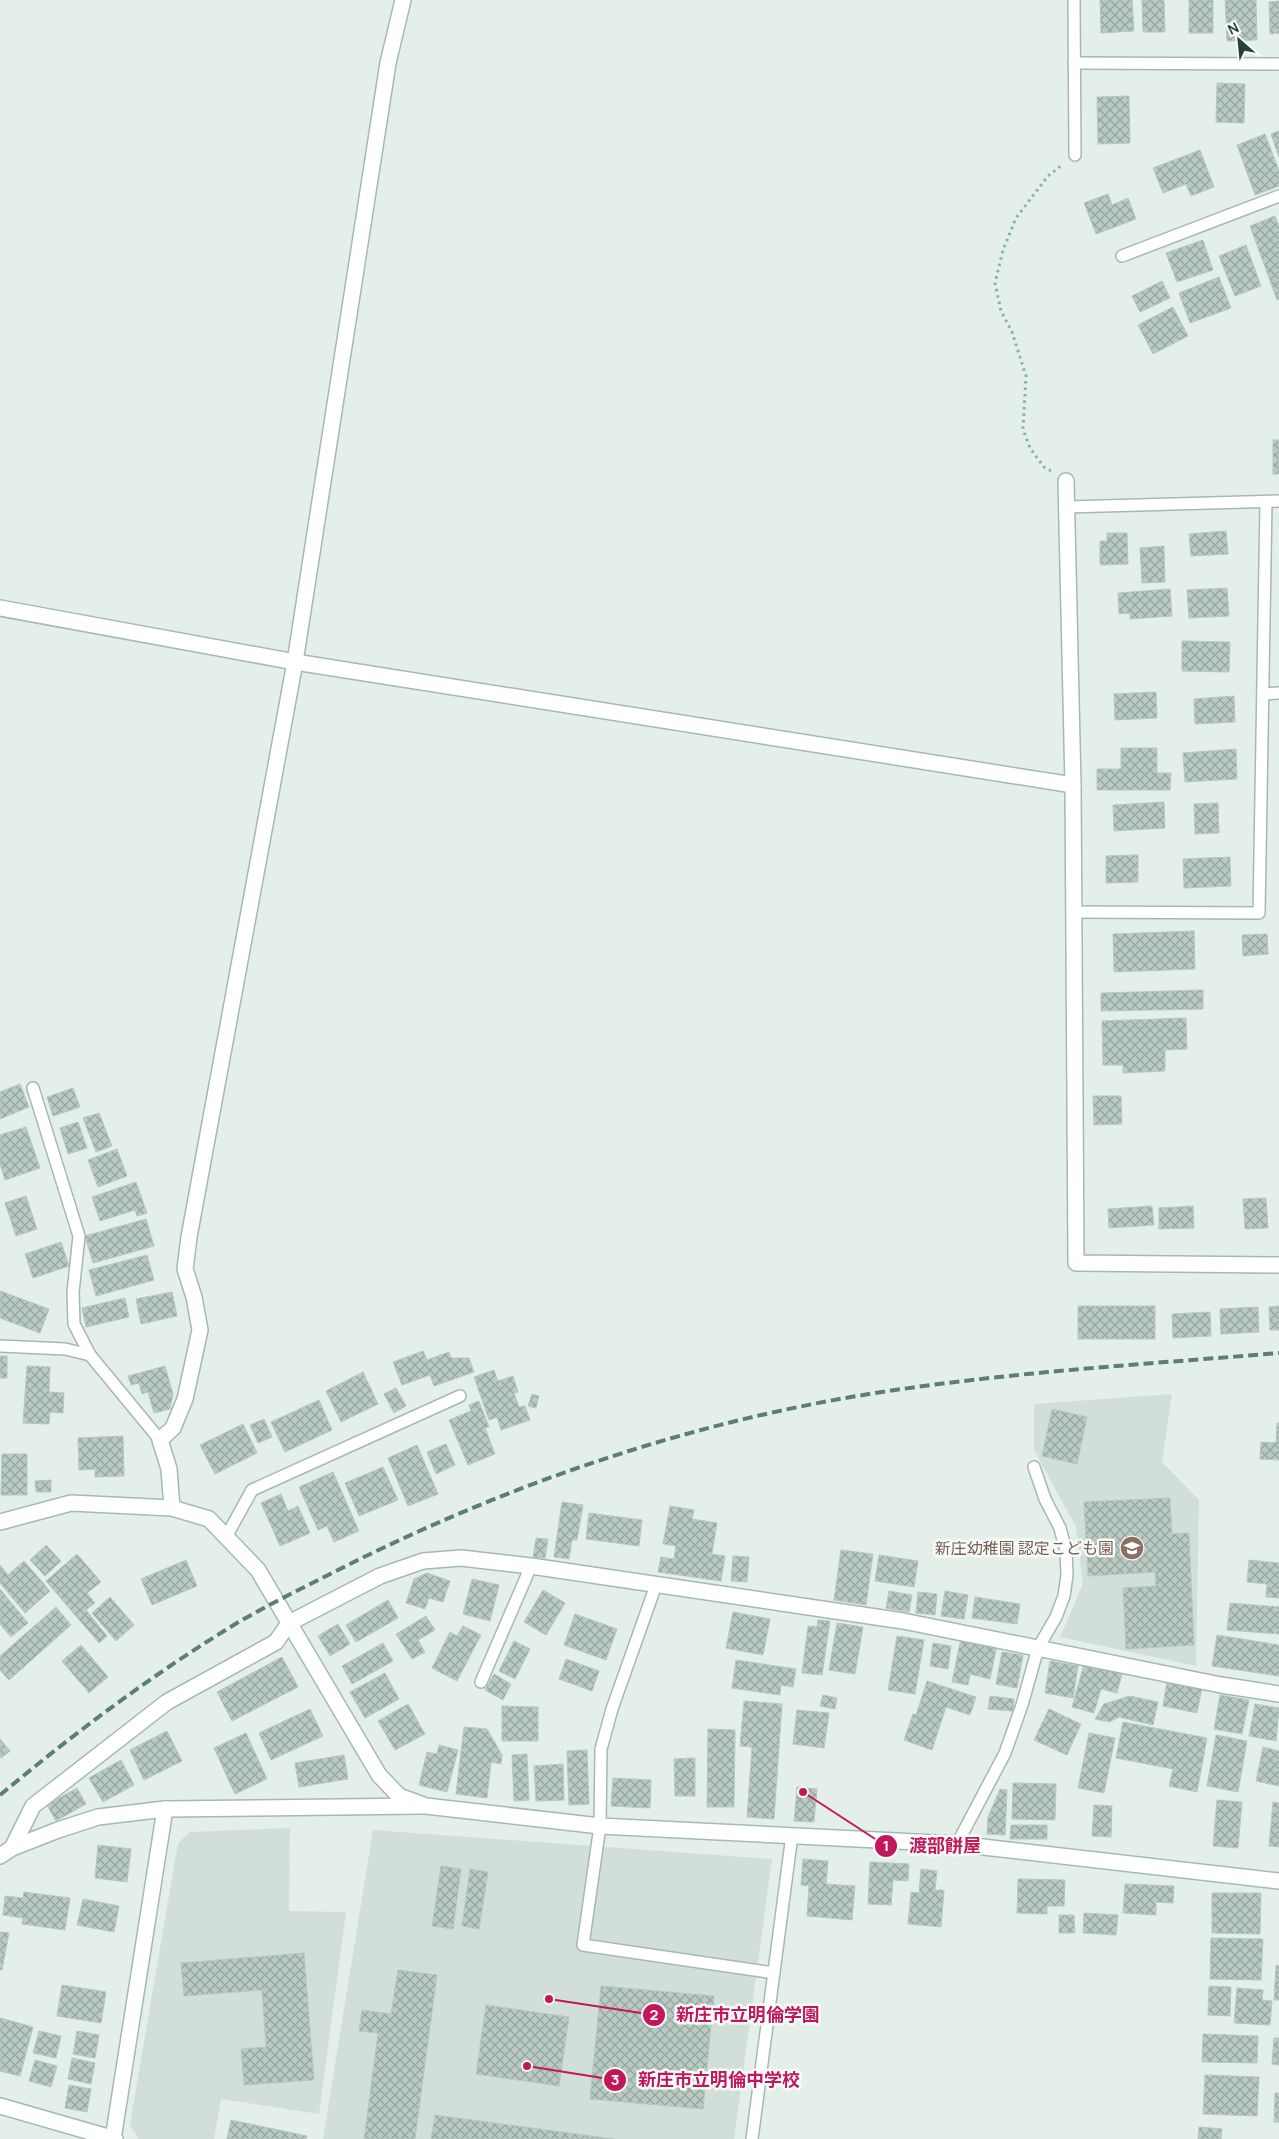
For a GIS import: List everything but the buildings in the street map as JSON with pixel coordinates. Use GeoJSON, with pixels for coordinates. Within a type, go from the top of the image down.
{"type":"FeatureCollection","features":[{"type":"Feature","properties":{"kind":"street"},"geometry":{"type":"LineString","coordinates":[[172,1508],[169,1469],[160,1440],[173,1428],[186,1399],[200,1330],[194,1297],[186,1269],[189,1237],[294,662],[388,63],[402,0]]}},
{"type":"Feature","properties":{"kind":"street"},"geometry":{"type":"LineString","coordinates":[[1066,481],[1073,785],[1076,1263],[1279,1265]]}},
{"type":"Feature","properties":{"kind":"street"},"geometry":{"type":"LineString","coordinates":[[0,608],[294,662],[1073,785]]}},
{"type":"Feature","properties":{"kind":"street"},"geometry":{"type":"LineString","coordinates":[[0,1522],[71,1503],[172,1508],[209,1519],[258,1570],[379,1775],[399,1796],[426,1806]]}},
{"type":"Feature","properties":{"kind":"street"},"geometry":{"type":"LineString","coordinates":[[6,1852],[33,1806],[167,1702],[276,1642],[289,1623],[380,1576],[424,1561],[460,1558],[531,1566],[903,1621],[1221,1685],[1279,1694]]}},
{"type":"Feature","properties":{"kind":"street"},"geometry":{"type":"LineString","coordinates":[[6,1852],[58,1830],[98,1817],[165,1809],[426,1806],[600,1826],[957,1844],[1279,1881]]}},
{"type":"Feature","properties":{"kind":"street"},"geometry":{"type":"LineString","coordinates":[[0,2106],[114,2139],[165,1809]]}},
{"type":"Feature","properties":{"kind":"lane"},"geometry":{"type":"LineString","coordinates":[[1074,0],[1075,155]]}},
{"type":"Feature","properties":{"kind":"lane"},"geometry":{"type":"LineString","coordinates":[[1074,63],[1279,64]]}},
{"type":"Feature","properties":{"kind":"lane"},"geometry":{"type":"LineString","coordinates":[[1122,256],[1279,196]]}},
{"type":"Feature","properties":{"kind":"lane"},"geometry":{"type":"LineString","coordinates":[[1074,912],[1259,913],[1266,502]]}},
{"type":"Feature","properties":{"kind":"lane"},"geometry":{"type":"LineString","coordinates":[[1067,507],[1279,502]]}},
{"type":"Feature","properties":{"kind":"lane"},"geometry":{"type":"LineString","coordinates":[[1263,694],[1279,693]]}},
{"type":"Feature","properties":{"kind":"lane"},"geometry":{"type":"LineString","coordinates":[[32,1088],[79,1236],[73,1292],[74,1324],[90,1355],[160,1440]]}},
{"type":"Feature","properties":{"kind":"lane"},"geometry":{"type":"LineString","coordinates":[[0,1346],[65,1349],[90,1355]]}},
{"type":"Feature","properties":{"kind":"lane"},"geometry":{"type":"LineString","coordinates":[[226,1537],[252,1490],[460,1396]]}},
{"type":"Feature","properties":{"kind":"lane"},"geometry":{"type":"LineString","coordinates":[[957,1844],[1006,1753],[1038,1648],[1059,1610],[1064,1596],[1067,1567],[1066,1551],[1060,1528],[1045,1499],[1034,1467]]}},
{"type":"Feature","properties":{"kind":"lane"},"geometry":{"type":"LineString","coordinates":[[481,1682],[531,1566]]}},
{"type":"Feature","properties":{"kind":"lane"},"geometry":{"type":"LineString","coordinates":[[656,1585],[612,1709],[601,1749],[600,1826],[584,1945],[774,1973]]}},
{"type":"Feature","properties":{"kind":"lane"},"geometry":{"type":"LineString","coordinates":[[752,2139],[792,1835]]}},
{"type":"Feature","properties":{"kind":"path"},"geometry":{"type":"LineString","coordinates":[[1066,481],[1044,467],[1030,448],[1023,429],[1026,376],[1012,332],[1001,311],[995,283],[1003,250],[1016,218],[1048,176],[1075,155]]}},
{"type":"Feature","properties":{"kind":"shaded area"},"geometry":{"type":"Polygon","coordinates":[[[1172,1394],[1162,1462],[1199,1500],[1196,1666],[1060,1637],[1083,1584],[1076,1527],[1034,1450],[1034,1404],[1172,1394]]]}},
{"type":"Feature","properties":{"kind":"shaded area"},"geometry":{"type":"Polygon","coordinates":[[[290,1828],[289,1911],[346,1912],[319,2114],[221,2099],[214,2139],[138,2139],[130,2124],[178,1843],[190,1832],[290,1828]]]}},
{"type":"Feature","properties":{"kind":"shaded area"},"geometry":{"type":"Polygon","coordinates":[[[373,1830],[772,1859],[734,2139],[323,2139],[373,1830]]]}},
{"type":"Feature","properties":{"kind":"railway"},"geometry":{"type":"LineString","coordinates":[[0,1795],[81,1730],[137,1689],[251,1615],[334,1572],[458,1514],[586,1465],[651,1444],[717,1426],[851,1397],[1011,1376],[1279,1353]]}},
{"type":"Feature","properties":{"kind":"place","name":"新庄幼稚園 認定こども園"},"geometry":{"type":"Point","coordinates":[1132,1548]}},
{"type":"Feature","properties":{"kind":"place","name":"渡部餅屋"},"geometry":{"type":"Point","coordinates":[803,1792]}},
{"type":"Feature","properties":{"kind":"place","name":"新庄市立明倫学園"},"geometry":{"type":"Point","coordinates":[549,1999]}},
{"type":"Feature","properties":{"kind":"place","name":"新庄市立明倫中学校"},"geometry":{"type":"Point","coordinates":[527,2066]}}]}
